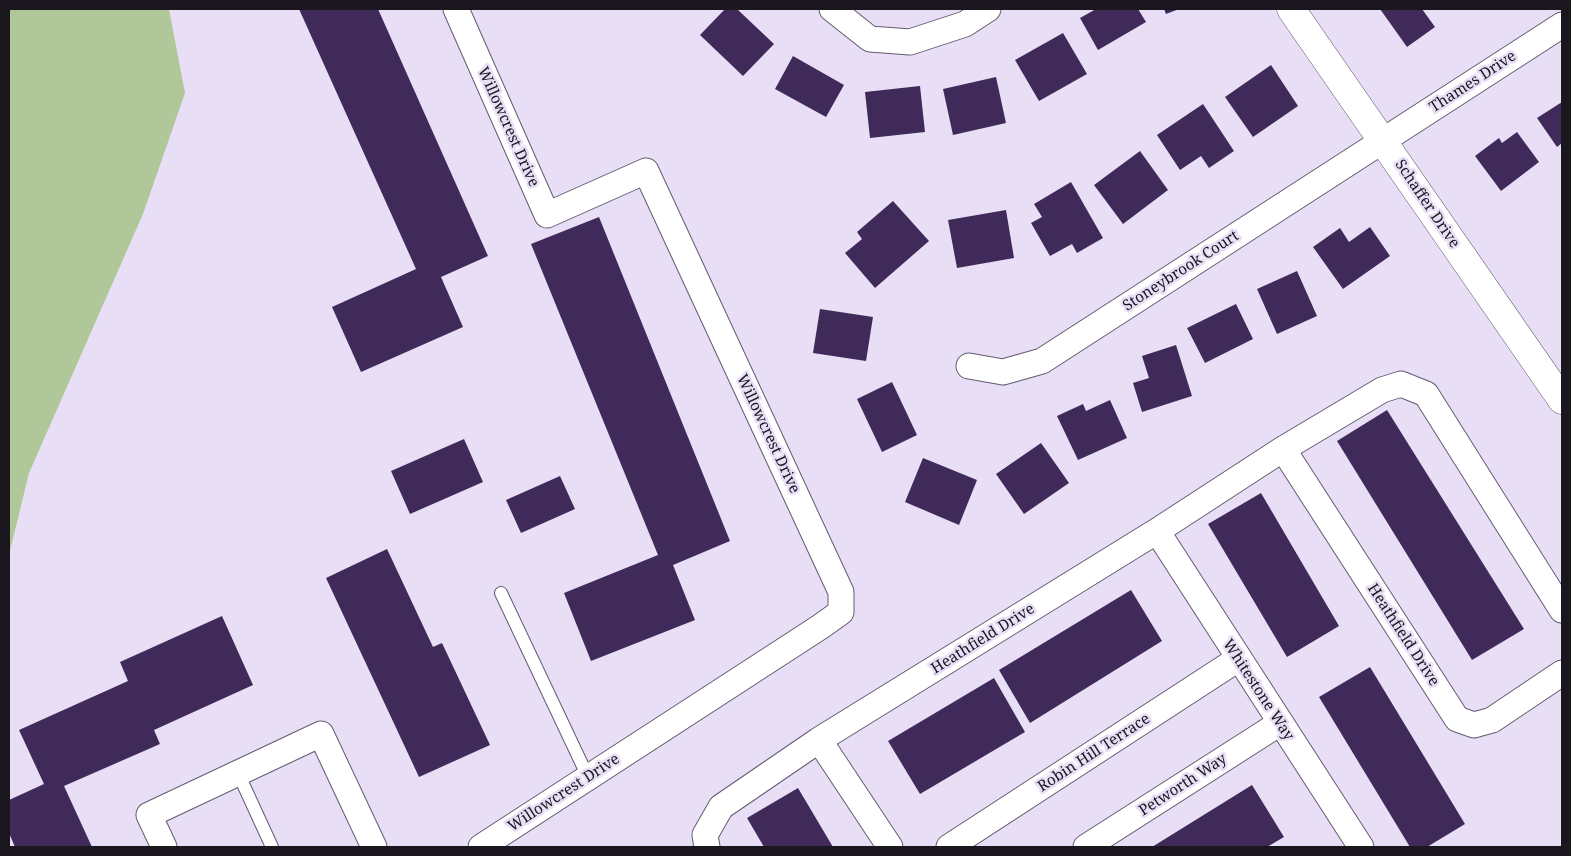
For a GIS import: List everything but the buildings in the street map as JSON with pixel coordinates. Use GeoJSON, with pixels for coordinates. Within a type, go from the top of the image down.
{"type":"FeatureCollection","features":[{"type":"Feature","properties":{"kind":"street","name":"Willowcrest Drive"},"geometry":{"type":"LineString","coordinates":[[456,9],[547,215],[646,171],[841,592],[841,612],[827,622],[481,847]]}},
{"type":"Feature","properties":{"kind":"street"},"geometry":{"type":"LineString","coordinates":[[832,9],[870,39],[910,42],[965,24],[988,9]]}},
{"type":"Feature","properties":{"kind":"street","name":"Schaffer Drive"},"geometry":{"type":"LineString","coordinates":[[1291,9],[1562,400]]}},
{"type":"Feature","properties":{"kind":"street","name":"Thames Drive"},"geometry":{"type":"LineString","coordinates":[[1383,140],[1562,25]]}},
{"type":"Feature","properties":{"kind":"street","name":"Stoneybrook Court"},"geometry":{"type":"LineString","coordinates":[[969,366],[1003,372],[1042,361],[1383,140]]}},
{"type":"Feature","properties":{"kind":"street","name":"Heathfield Drive"},"geometry":{"type":"LineString","coordinates":[[707,847],[705,836],[721,807],[819,740],[1157,531],[1283,449],[1382,390],[1401,384],[1426,394],[1562,610]]}},
{"type":"Feature","properties":{"kind":"street","name":"Heathfield Drive"},"geometry":{"type":"LineString","coordinates":[[1283,449],[1457,719],[1474,725],[1492,720],[1562,672]]}},
{"type":"Feature","properties":{"kind":"street","name":"Whitestone Way"},"geometry":{"type":"LineString","coordinates":[[1157,531],[1238,659],[1362,847]]}},
{"type":"Feature","properties":{"kind":"street","name":"Robin Hill Terrace"},"geometry":{"type":"LineString","coordinates":[[949,847],[1238,659]]}},
{"type":"Feature","properties":{"kind":"street","name":"Petworth Way"},"geometry":{"type":"LineString","coordinates":[[1086,847],[1280,723]]}},
{"type":"Feature","properties":{"kind":"street"},"geometry":{"type":"LineString","coordinates":[[164,847],[149,815],[321,734],[374,847]]}},
{"type":"Feature","properties":{"kind":"street"},"geometry":{"type":"LineString","coordinates":[[819,740],[890,847]]}},
{"type":"Feature","properties":{"kind":"lane"},"geometry":{"type":"LineString","coordinates":[[501,592],[588,777]]}},
{"type":"Feature","properties":{"kind":"lane"},"geometry":{"type":"LineString","coordinates":[[238,773],[272,847]]}},
{"type":"Feature","properties":{"kind":"green space"},"geometry":{"type":"Polygon","coordinates":[[[9,9],[169,9],[185,93],[143,214],[29,473],[9,555],[9,9]]]}}]}
